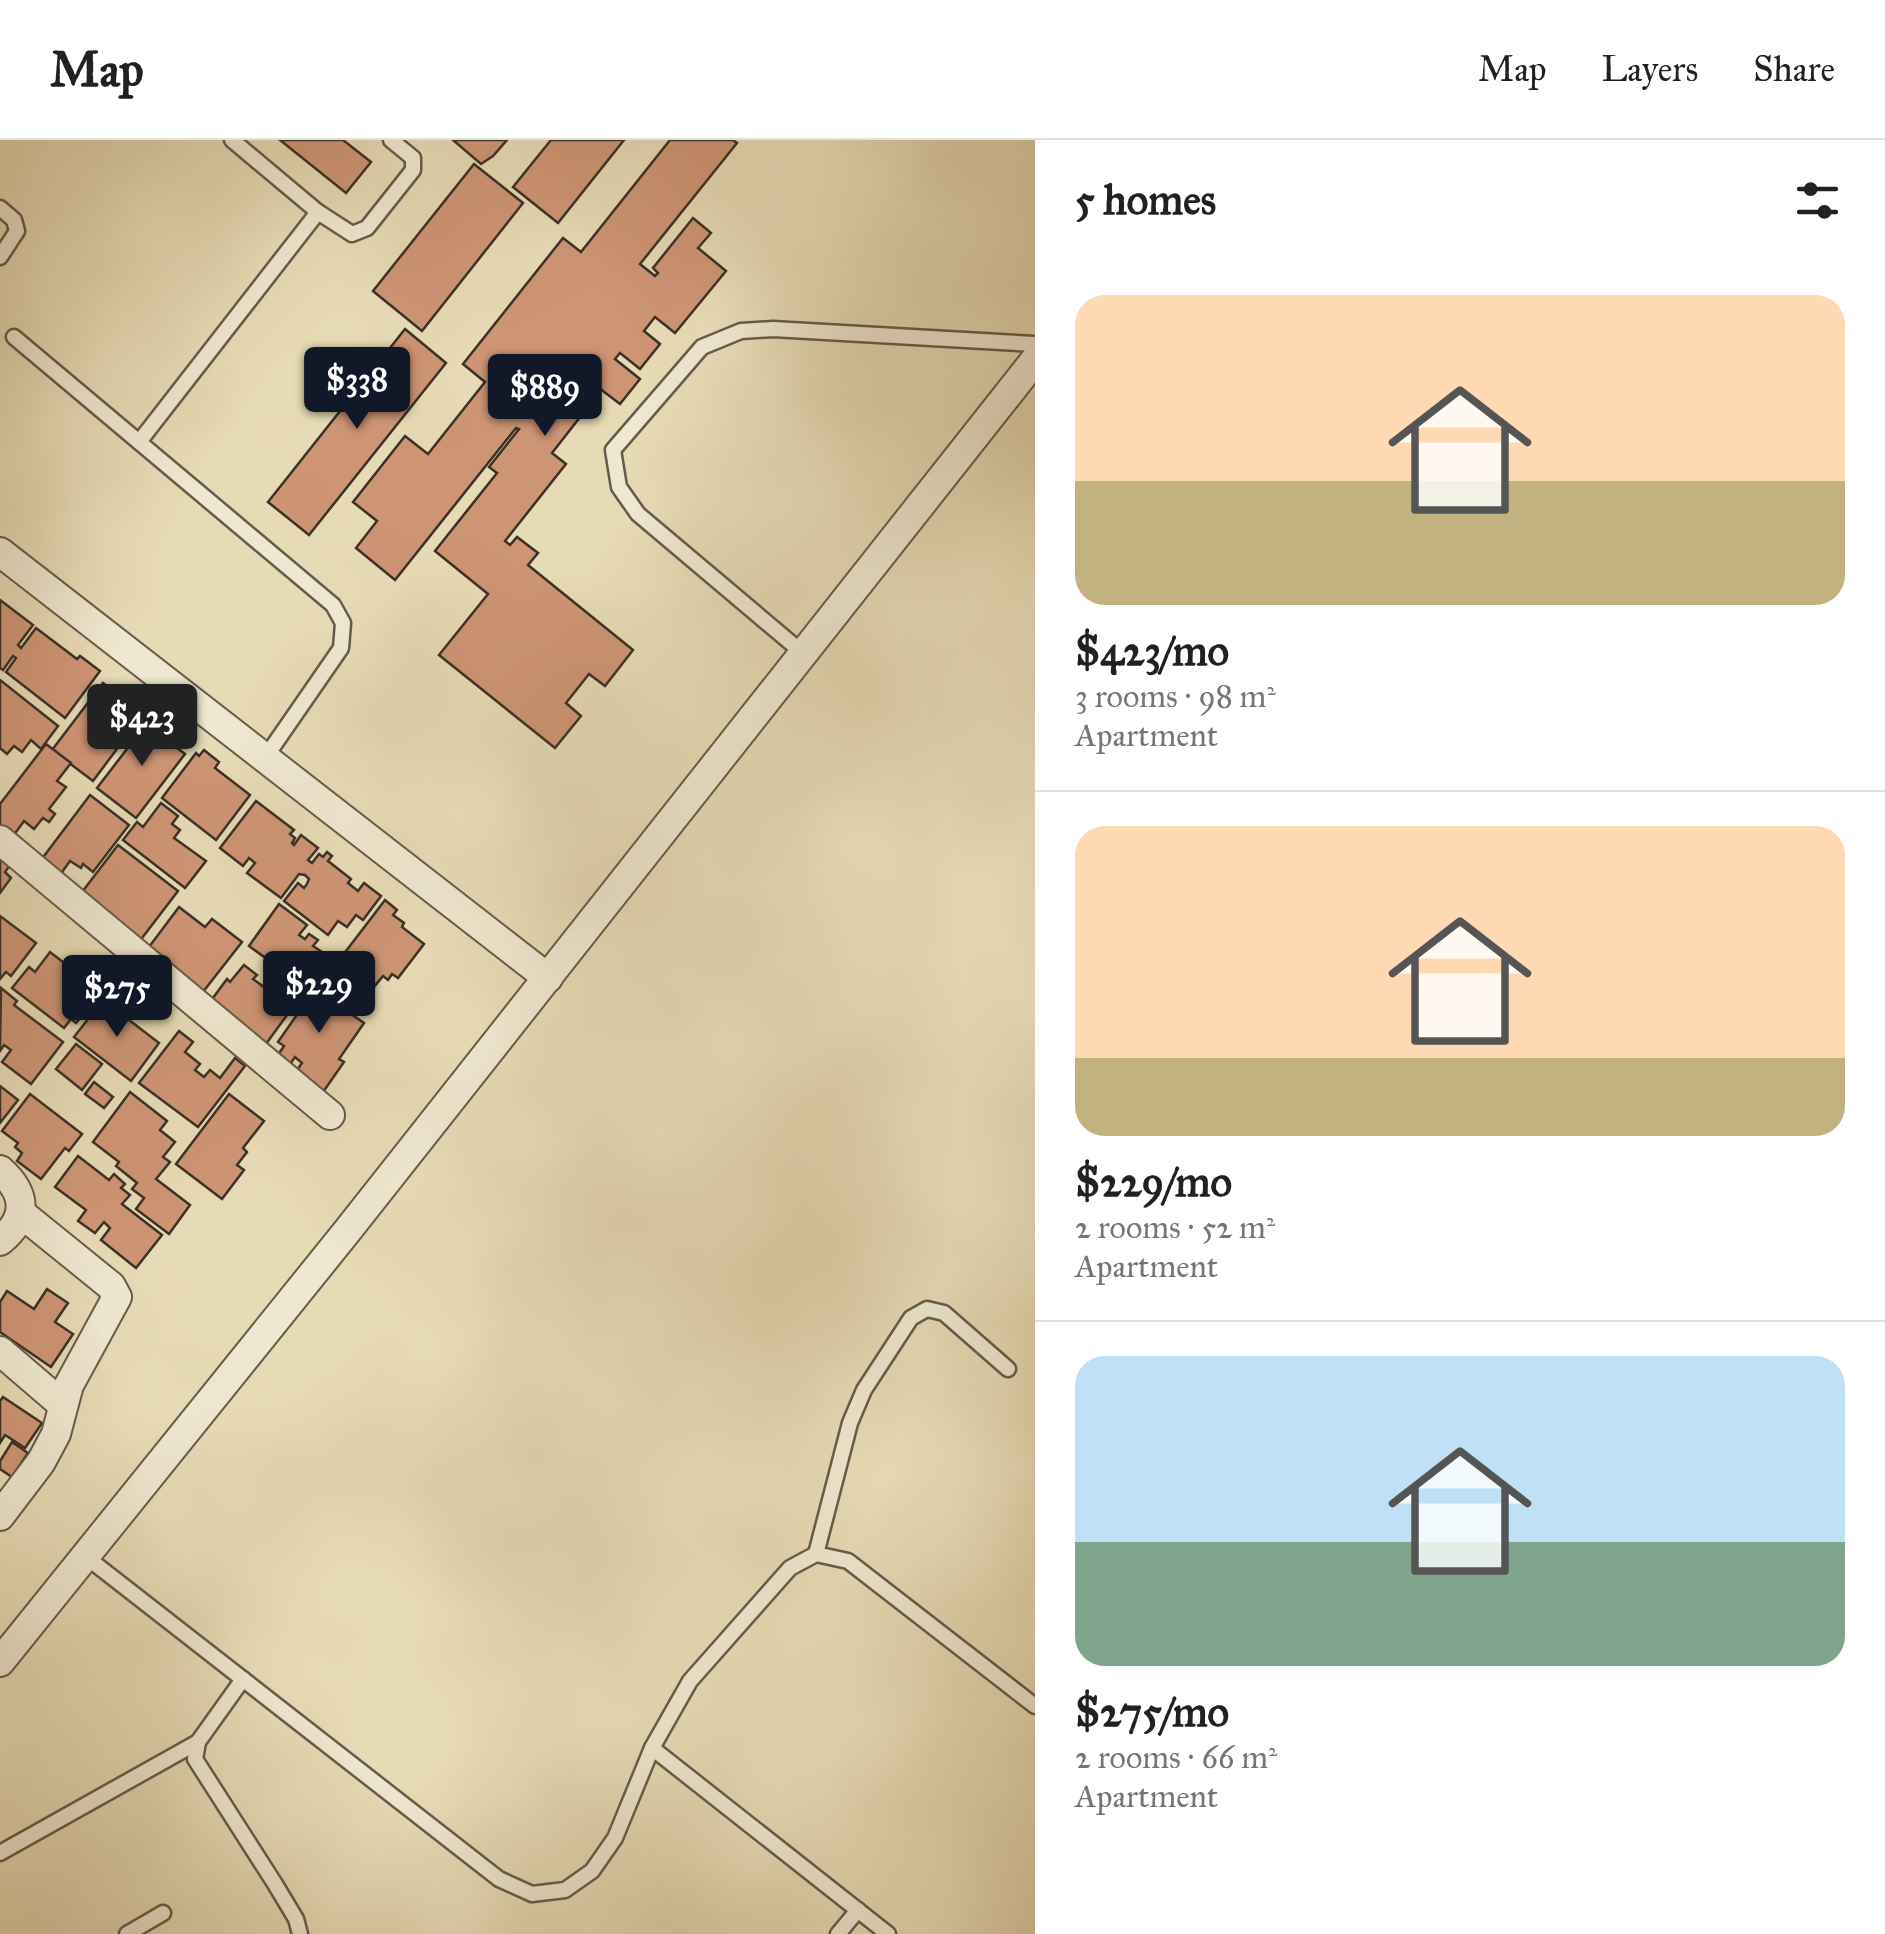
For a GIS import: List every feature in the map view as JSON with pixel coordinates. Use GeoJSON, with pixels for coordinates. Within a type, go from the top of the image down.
{"type":"FeatureCollection","features":[{"type":"Feature","properties":{"kind":"street"},"geometry":{"type":"LineString","coordinates":[[0,1662],[548,978],[1035,360]]}},
{"type":"Feature","properties":{"kind":"street"},"geometry":{"type":"LineString","coordinates":[[0,552],[548,978]]}},
{"type":"Feature","properties":{"kind":"street"},"geometry":{"type":"LineString","coordinates":[[0,840],[330,1115]]}},
{"type":"Feature","properties":{"kind":"street"},"geometry":{"type":"LineString","coordinates":[[0,1170],[19,1195],[22,1214],[0,1242]]}},
{"type":"Feature","properties":{"kind":"street"},"geometry":{"type":"LineString","coordinates":[[0,1516],[41,1462],[56,1434],[69,1385],[117,1296],[111,1286],[22,1214]]}},
{"type":"Feature","properties":{"kind":"street"},"geometry":{"type":"LineString","coordinates":[[0,1351],[63,1406]]}},
{"type":"Feature","properties":{"kind":"lane"},"geometry":{"type":"LineString","coordinates":[[232,140],[318,212],[352,234],[367,228],[413,170],[413,158],[392,140]]}},
{"type":"Feature","properties":{"kind":"lane"},"geometry":{"type":"LineString","coordinates":[[0,208],[14,220],[17,230],[0,257]]}},
{"type":"Feature","properties":{"kind":"lane"},"geometry":{"type":"LineString","coordinates":[[139,442],[318,212]]}},
{"type":"Feature","properties":{"kind":"lane"},"geometry":{"type":"LineString","coordinates":[[804,654],[638,514],[619,487],[613,450],[702,347],[741,330],[1035,344]]}},
{"type":"Feature","properties":{"kind":"lane"},"geometry":{"type":"LineString","coordinates":[[14,337],[334,605],[343,623],[341,648],[265,758]]}},
{"type":"Feature","properties":{"kind":"lane"},"geometry":{"type":"LineString","coordinates":[[816,1554],[850,1423],[864,1390],[911,1318],[927,1308],[944,1312],[1008,1370]]}},
{"type":"Feature","properties":{"kind":"lane"},"geometry":{"type":"LineString","coordinates":[[85,1556],[498,1879],[532,1894],[565,1890],[592,1871],[615,1838],[652,1748],[690,1682],[790,1568],[816,1554],[848,1561],[1035,1706]]}},
{"type":"Feature","properties":{"kind":"lane"},"geometry":{"type":"LineString","coordinates":[[0,1852],[198,1742],[243,1679]]}},
{"type":"Feature","properties":{"kind":"lane"},"geometry":{"type":"LineString","coordinates":[[198,1742],[196,1759],[275,1884],[300,1934]]}},
{"type":"Feature","properties":{"kind":"lane"},"geometry":{"type":"LineString","coordinates":[[652,1748],[888,1934]]}},
{"type":"Feature","properties":{"kind":"lane"},"geometry":{"type":"LineString","coordinates":[[838,1934],[858,1910]]}},
{"type":"Feature","properties":{"kind":"lane"},"geometry":{"type":"LineString","coordinates":[[127,1934],[163,1912]]}},
{"type":"Feature","properties":{"kind":"building"},"geometry":{"type":"Polygon","coordinates":[[[280,140],[343,140],[371,162],[346,193],[280,140]]]}},
{"type":"Feature","properties":{"kind":"building"},"geometry":{"type":"Polygon","coordinates":[[[453,140],[507,140],[481,164],[453,140]]]}},
{"type":"Feature","properties":{"kind":"building"},"geometry":{"type":"Polygon","coordinates":[[[551,140],[624,140],[558,223],[513,187],[551,140]]]}},
{"type":"Feature","properties":{"kind":"building"},"geometry":{"type":"Polygon","coordinates":[[[670,140],[737,143],[640,264],[655,276],[658,273],[653,268],[693,218],[711,233],[698,248],[726,271],[675,333],[655,317],[644,331],[660,344],[640,369],[620,353],[615,359],[640,379],[620,404],[595,385],[578,406],[584,412],[552,453],[566,464],[505,541],[510,545],[517,537],[538,553],[528,565],[633,650],[605,686],[589,674],[566,703],[581,716],[555,748],[439,655],[488,594],[435,551],[497,473],[489,467],[519,429],[395,580],[356,548],[377,521],[353,502],[405,436],[428,454],[485,382],[463,364],[563,238],[581,252],[670,140]]]}},
{"type":"Feature","properties":{"kind":"building"},"geometry":{"type":"Polygon","coordinates":[[[474,164],[523,203],[422,331],[373,291],[474,164]]]}},
{"type":"Feature","properties":{"kind":"building"},"geometry":{"type":"Polygon","coordinates":[[[405,329],[446,363],[309,535],[268,502],[405,329]]]}},
{"type":"Feature","properties":{"kind":"building"},"geometry":{"type":"Polygon","coordinates":[[[0,600],[33,625],[18,645],[21,648],[36,628],[100,671],[65,718],[6,672],[16,658],[13,656],[3,670],[0,668],[0,600]]]}},
{"type":"Feature","properties":{"kind":"building"},"geometry":{"type":"Polygon","coordinates":[[[0,680],[58,726],[41,749],[31,740],[22,752],[14,746],[7,754],[0,748],[0,680]]]}},
{"type":"Feature","properties":{"kind":"building"},"geometry":{"type":"Polygon","coordinates":[[[103,683],[143,714],[93,781],[52,750],[103,683]]]}},
{"type":"Feature","properties":{"kind":"building"},"geometry":{"type":"Polygon","coordinates":[[[150,719],[172,736],[168,741],[185,754],[136,818],[97,788],[150,719]]]}},
{"type":"Feature","properties":{"kind":"building"},"geometry":{"type":"Polygon","coordinates":[[[46,744],[71,763],[57,781],[66,787],[49,809],[55,814],[49,822],[43,818],[34,829],[24,821],[11,839],[0,830],[0,804],[46,744]]]}},
{"type":"Feature","properties":{"kind":"building"},"geometry":{"type":"Polygon","coordinates":[[[204,750],[219,762],[215,768],[250,795],[216,840],[162,798],[196,753],[199,756],[204,750]]]}},
{"type":"Feature","properties":{"kind":"building"},"geometry":{"type":"Polygon","coordinates":[[[90,795],[129,825],[93,872],[70,861],[60,875],[41,860],[90,795]]]}},
{"type":"Feature","properties":{"kind":"building"},"geometry":{"type":"Polygon","coordinates":[[[256,801],[294,830],[290,834],[295,838],[294,845],[301,835],[318,848],[308,860],[312,863],[319,854],[323,857],[327,852],[332,856],[328,861],[351,879],[348,883],[358,891],[364,883],[381,896],[363,920],[356,915],[347,927],[338,921],[328,935],[284,901],[298,883],[304,888],[309,879],[305,875],[299,874],[281,898],[247,873],[255,863],[249,858],[243,866],[220,848],[256,801]]]}},
{"type":"Feature","properties":{"kind":"building"},"geometry":{"type":"Polygon","coordinates":[[[161,803],[178,816],[172,824],[180,830],[174,838],[206,861],[185,888],[123,840],[137,822],[143,827],[161,803]]]}},
{"type":"Feature","properties":{"kind":"building"},"geometry":{"type":"Polygon","coordinates":[[[118,845],[178,891],[139,942],[79,896],[118,845]]]}},
{"type":"Feature","properties":{"kind":"building"},"geometry":{"type":"Polygon","coordinates":[[[0,857],[10,865],[5,872],[11,878],[0,893],[0,857]]]}},
{"type":"Feature","properties":{"kind":"building"},"geometry":{"type":"Polygon","coordinates":[[[385,900],[397,910],[393,915],[404,923],[402,927],[424,944],[398,978],[392,974],[388,980],[383,976],[374,987],[361,977],[353,988],[330,972],[385,900]]]}},
{"type":"Feature","properties":{"kind":"building"},"geometry":{"type":"Polygon","coordinates":[[[279,904],[307,925],[299,935],[305,939],[309,934],[318,940],[313,946],[322,952],[313,965],[321,971],[308,989],[249,946],[279,904]]]}},
{"type":"Feature","properties":{"kind":"building"},"geometry":{"type":"Polygon","coordinates":[[[179,907],[205,927],[212,919],[242,942],[199,997],[163,969],[168,962],[149,947],[179,907]]]}},
{"type":"Feature","properties":{"kind":"building"},"geometry":{"type":"Polygon","coordinates":[[[0,916],[36,943],[11,976],[6,972],[0,979],[0,916]]]}},
{"type":"Feature","properties":{"kind":"building"},"geometry":{"type":"Polygon","coordinates":[[[50,952],[95,987],[81,1005],[87,1010],[76,1023],[71,1019],[64,1028],[12,988],[29,967],[35,972],[50,952]]]}},
{"type":"Feature","properties":{"kind":"building"},"geometry":{"type":"Polygon","coordinates":[[[244,965],[257,975],[253,979],[264,987],[268,983],[287,998],[282,1005],[290,1011],[263,1048],[207,1006],[227,979],[230,982],[244,965]]]}},
{"type":"Feature","properties":{"kind":"building"},"geometry":{"type":"Polygon","coordinates":[[[326,973],[349,988],[338,1005],[364,1023],[339,1059],[344,1062],[321,1095],[293,1076],[302,1063],[295,1057],[286,1070],[273,1062],[284,1046],[278,1042],[326,973]]]}},
{"type":"Feature","properties":{"kind":"building"},"geometry":{"type":"Polygon","coordinates":[[[1,988],[17,1001],[14,1005],[63,1042],[31,1084],[2,1062],[11,1050],[4,1045],[0,1051],[1,988]]]}},
{"type":"Feature","properties":{"kind":"building"},"geometry":{"type":"Polygon","coordinates":[[[103,1000],[159,1043],[131,1081],[74,1037],[103,1000]]]}},
{"type":"Feature","properties":{"kind":"building"},"geometry":{"type":"Polygon","coordinates":[[[179,1031],[193,1042],[185,1052],[200,1064],[195,1070],[204,1077],[210,1070],[220,1078],[235,1058],[245,1066],[198,1127],[139,1083],[179,1031]]]}},
{"type":"Feature","properties":{"kind":"building"},"geometry":{"type":"Polygon","coordinates":[[[76,1044],[102,1064],[82,1090],[56,1069],[76,1044]]]}},
{"type":"Feature","properties":{"kind":"building"},"geometry":{"type":"Polygon","coordinates":[[[94,1082],[113,1097],[104,1108],[85,1094],[94,1082]]]}},
{"type":"Feature","properties":{"kind":"building"},"geometry":{"type":"Polygon","coordinates":[[[0,1086],[18,1100],[0,1123],[0,1086]]]}},
{"type":"Feature","properties":{"kind":"building"},"geometry":{"type":"Polygon","coordinates":[[[130,1092],[167,1121],[160,1130],[175,1142],[163,1157],[170,1162],[156,1179],[190,1205],[169,1234],[136,1209],[144,1198],[132,1189],[137,1183],[116,1166],[119,1162],[93,1142],[130,1092]]]}},
{"type":"Feature","properties":{"kind":"building"},"geometry":{"type":"Polygon","coordinates":[[[30,1094],[82,1134],[69,1151],[65,1148],[41,1179],[17,1161],[22,1153],[15,1147],[18,1143],[2,1131],[30,1094]]]}},
{"type":"Feature","properties":{"kind":"building"},"geometry":{"type":"Polygon","coordinates":[[[229,1094],[264,1121],[243,1148],[247,1152],[237,1165],[244,1170],[222,1199],[176,1164],[229,1094]]]}},
{"type":"Feature","properties":{"kind":"building"},"geometry":{"type":"Polygon","coordinates":[[[78,1156],[109,1180],[114,1174],[125,1184],[121,1188],[130,1195],[122,1204],[162,1235],[136,1268],[101,1240],[110,1228],[104,1222],[95,1233],[78,1221],[86,1210],[55,1187],[78,1156]]]}},
{"type":"Feature","properties":{"kind":"building"},"geometry":{"type":"Polygon","coordinates":[[[47,1289],[68,1303],[55,1322],[73,1334],[51,1367],[0,1332],[0,1302],[7,1291],[34,1309],[47,1289]]]}},
{"type":"Feature","properties":{"kind":"building"},"geometry":{"type":"Polygon","coordinates":[[[3,1397],[42,1423],[25,1448],[5,1435],[0,1443],[3,1397]]]}},
{"type":"Feature","properties":{"kind":"building"},"geometry":{"type":"Polygon","coordinates":[[[12,1442],[28,1453],[12,1477],[0,1469],[0,1461],[12,1442]]]}}]}
